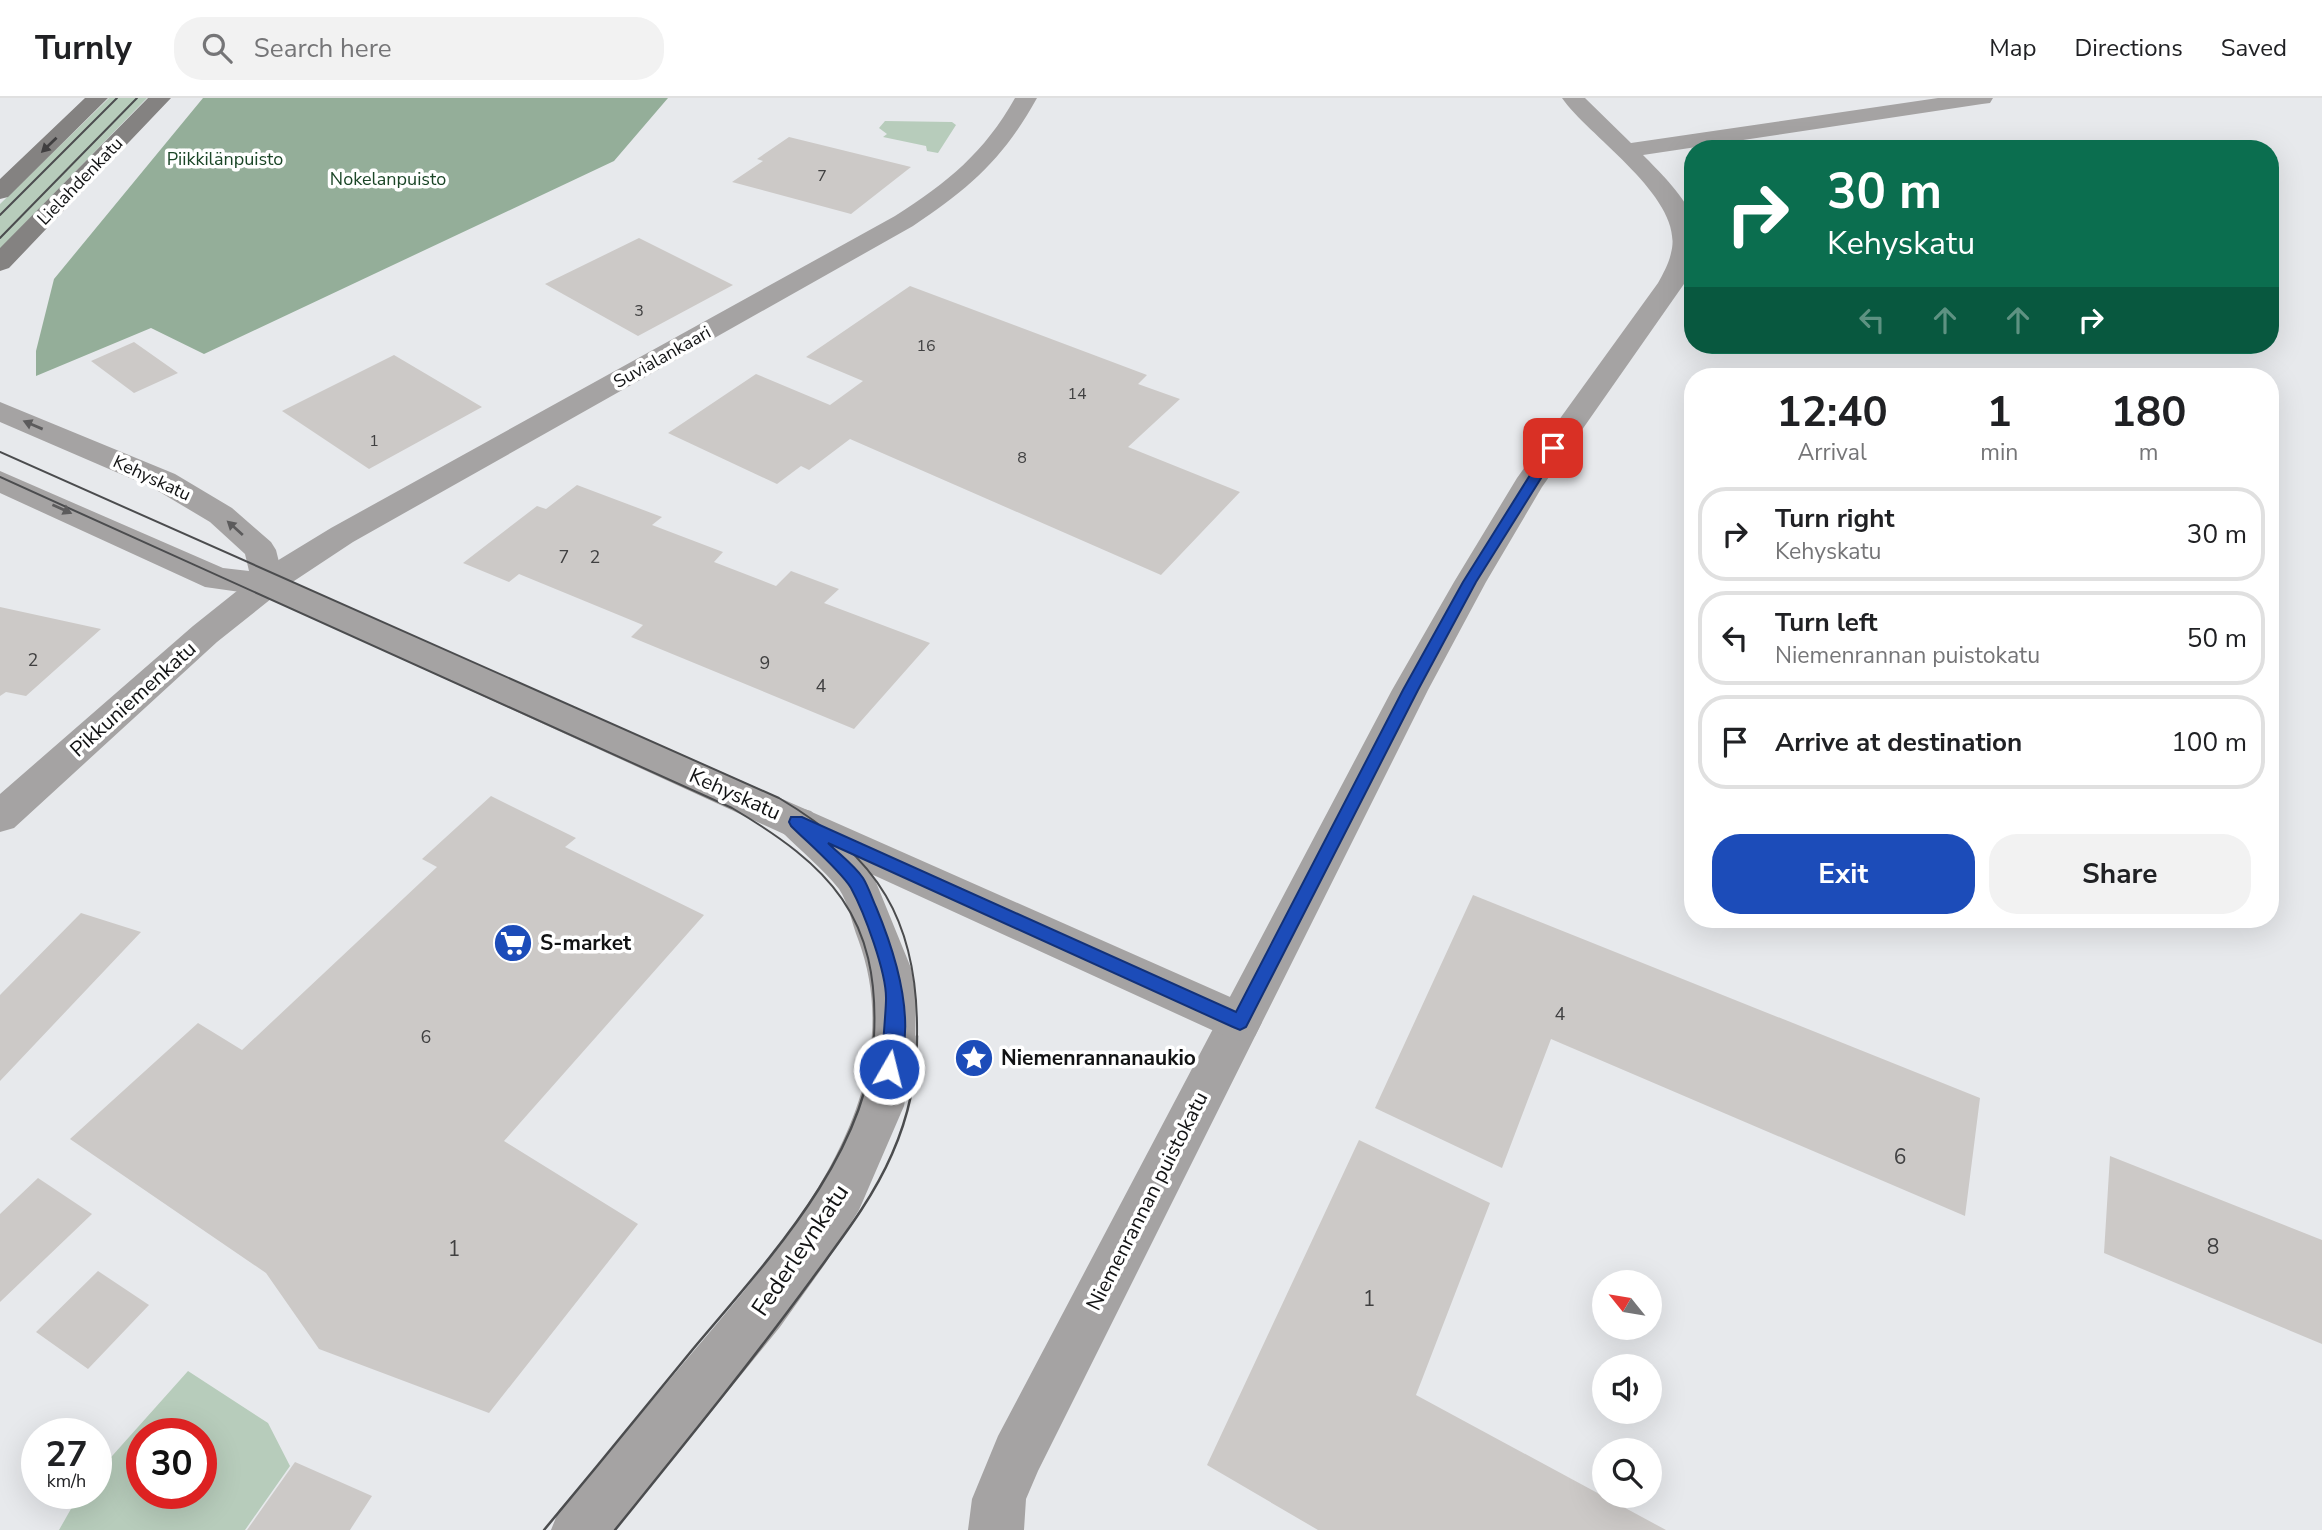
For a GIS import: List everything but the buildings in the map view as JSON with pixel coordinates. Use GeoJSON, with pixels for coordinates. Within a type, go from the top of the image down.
{"type":"FeatureCollection","features":[{"type":"Feature","properties":{"kind":"main road"},"geometry":{"type":"LineString","coordinates":[[0,192],[97,98]]}},
{"type":"Feature","properties":{"kind":"main road","name":"Lielahdenkatu"},"geometry":{"type":"LineString","coordinates":[[0,263],[160,98]]}},
{"type":"Feature","properties":{"kind":"street","name":"Suvialankaari"},"geometry":{"type":"LineString","coordinates":[[268,584],[342,535],[904,221],[974,172],[1007,135],[1026,98]]}},
{"type":"Feature","properties":{"kind":"street","name":"Niemenrannan puistokatu"},"geometry":{"type":"LineString","coordinates":[[1573,98],[1654,179],[1681,217],[1684,242]]}},
{"type":"Feature","properties":{"kind":"street"},"geometry":{"type":"LineString","coordinates":[[1698,140],[1982,98]]}},
{"type":"Feature","properties":{"kind":"street"},"geometry":{"type":"LineString","coordinates":[[1624,151],[1684,142]]}},
{"type":"Feature","properties":{"kind":"street","name":"Niemenrannan puistokatu"},"geometry":{"type":"LineString","coordinates":[[996,1530],[999,1499],[1017,1455],[1410,690],[1528,485],[1671,284],[1684,253]]}},
{"type":"Feature","properties":{"kind":"street","name":"Kehyskatu"},"geometry":{"type":"LineString","coordinates":[[0,411],[164,481],[221,515],[260,550],[268,584]]}},
{"type":"Feature","properties":{"kind":"street","name":"Kehyskatu"},"geometry":{"type":"LineString","coordinates":[[0,481],[217,579],[268,584],[1240,1022]]}},
{"type":"Feature","properties":{"kind":"street","name":"Pikkuniemenkatu"},"geometry":{"type":"LineString","coordinates":[[0,817],[205,634],[268,584]]}},
{"type":"Feature","properties":{"kind":"street","name":"Federleynkatu"},"geometry":{"type":"LineString","coordinates":[[579,1530],[762,1309],[808,1247],[842,1194],[881,1106],[893,1050],[895,996],[890,968],[857,882],[797,822]]}},
{"type":"Feature","properties":{"kind":"green space"},"geometry":{"type":"Polygon","coordinates":[[[109,98],[147,98],[0,249],[0,204],[109,98]]]}},
{"type":"Feature","properties":{"kind":"green space","name":"Nokelanpuisto"},"geometry":{"type":"Polygon","coordinates":[[[203,98],[668,98],[614,161],[204,354],[151,328],[36,376],[36,351],[54,279],[203,98]]]}},
{"type":"Feature","properties":{"kind":"green space"},"geometry":{"type":"Polygon","coordinates":[[[885,121],[952,122],[956,125],[938,153],[927,151],[926,146],[883,137],[887,134],[879,128],[885,121]]]}},
{"type":"Feature","properties":{"kind":"green space"},"geometry":{"type":"Polygon","coordinates":[[[188,1371],[268,1423],[290,1466],[245,1530],[59,1530],[71,1509],[112,1509],[112,1456],[126,1440],[126,1509],[217,1509],[217,1418],[146,1418],[188,1371]]]}},
{"type":"Feature","properties":{"kind":"tram line"},"geometry":{"type":"LineString","coordinates":[[0,215],[117,98]]}},
{"type":"Feature","properties":{"kind":"tram line"},"geometry":{"type":"LineString","coordinates":[[0,238],[137,98]]}},
{"type":"Feature","properties":{"kind":"tram line"},"geometry":{"type":"LineString","coordinates":[[0,452],[779,798],[843,844],[867,869],[886,896],[900,926],[910,959],[916,996],[917,1037]]}},
{"type":"Feature","properties":{"kind":"tram line"},"geometry":{"type":"LineString","coordinates":[[0,477],[732,808],[796,851],[822,874],[842,899],[858,927],[868,958],[874,995],[874,1036]]}},
{"type":"Feature","properties":{"kind":"tram line"},"geometry":{"type":"LineString","coordinates":[[544,1530],[751,1280],[809,1204],[853,1123],[867,1080],[874,1036]]}},
{"type":"Feature","properties":{"kind":"tram line"},"geometry":{"type":"LineString","coordinates":[[615,1530],[764,1343],[866,1203],[884,1171],[903,1126],[913,1081],[917,1037]]}},
{"type":"Feature","properties":{"kind":"place","name":"S-market"},"geometry":{"type":"Point","coordinates":[513,943]}},
{"type":"Feature","properties":{"kind":"place","name":"Niemenrannanaukio"},"geometry":{"type":"Point","coordinates":[974,1058]}},
{"type":"Feature","properties":{"kind":"route"},"geometry":{"type":"LineString","coordinates":[[889,1069],[893,1050],[895,996],[882,943],[857,882],[797,822],[1240,1022],[1410,690],[1470,582],[1553,448]]}},
{"type":"Feature","properties":{"kind":"park label","name":"Piikkilänpuisto"},"geometry":{"type":"Point","coordinates":[225,159]}}]}
